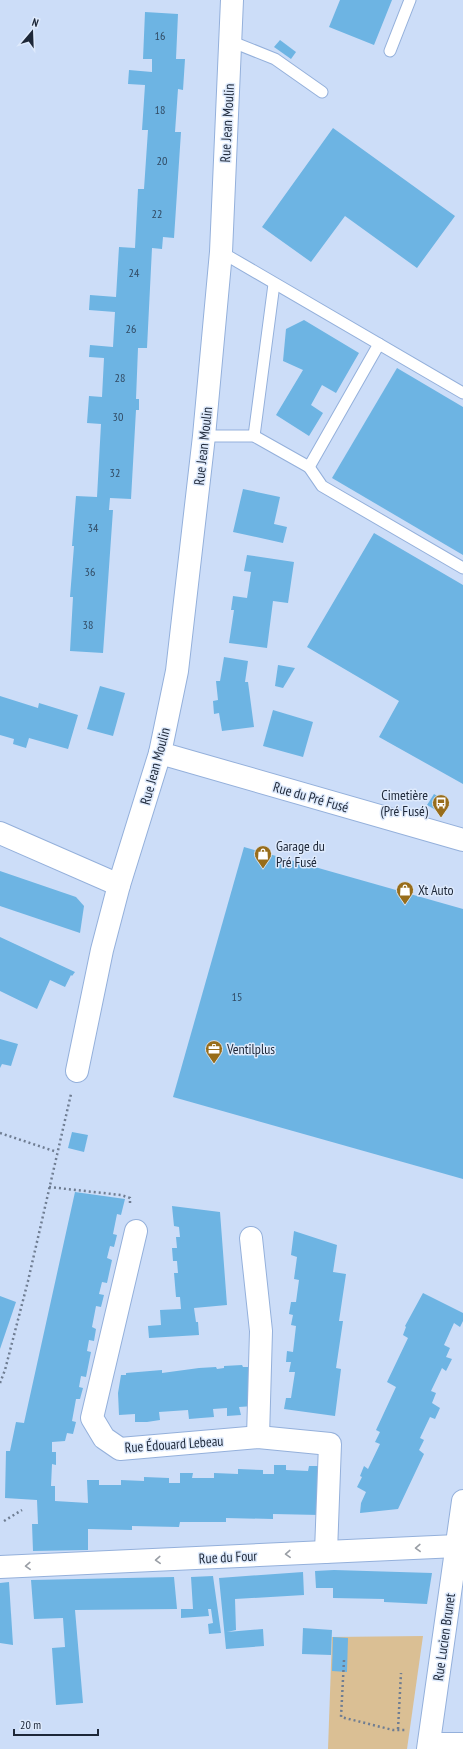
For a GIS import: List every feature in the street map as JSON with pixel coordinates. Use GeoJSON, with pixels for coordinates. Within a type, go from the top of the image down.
{"type":"FeatureCollection","features":[{"type":"Feature","properties":{"kind":"street","name":"Rue Jean Moulin"},"geometry":{"type":"LineString","coordinates":[[77,1071],[102,950],[160,753],[177,671],[204,436],[221,252],[232,0]]}},
{"type":"Feature","properties":{"kind":"street","name":"Rue du Pré Fusé"},"geometry":{"type":"LineString","coordinates":[[160,753],[463,840]]}},
{"type":"Feature","properties":{"kind":"street"},"geometry":{"type":"LineString","coordinates":[[0,833],[120,885]]}},
{"type":"Feature","properties":{"kind":"street","name":"Rue Édouard Lebeau"},"geometry":{"type":"LineString","coordinates":[[136,1231],[92,1418],[104,1438],[120,1449],[258,1437],[330,1444],[326,1552]]}},
{"type":"Feature","properties":{"kind":"street"},"geometry":{"type":"LineString","coordinates":[[251,1238],[261,1331],[258,1437]]}},
{"type":"Feature","properties":{"kind":"street","name":"Rue Lucien Brunet"},"geometry":{"type":"LineString","coordinates":[[428,1746],[460,1545],[463,1501]]}},
{"type":"Feature","properties":{"kind":"street","name":"Rue du Four"},"geometry":{"type":"LineString","coordinates":[[0,1567],[460,1545]]}},
{"type":"Feature","properties":{"kind":"street"},"geometry":{"type":"LineString","coordinates":[[428,1746],[463,1744]]}},
{"type":"Feature","properties":{"kind":"lane"},"geometry":{"type":"LineString","coordinates":[[390,51],[410,0]]}},
{"type":"Feature","properties":{"kind":"lane"},"geometry":{"type":"LineString","coordinates":[[230,41],[275,59],[322,92]]}},
{"type":"Feature","properties":{"kind":"lane"},"geometry":{"type":"LineString","coordinates":[[221,252],[463,393]]}},
{"type":"Feature","properties":{"kind":"lane"},"geometry":{"type":"LineString","coordinates":[[254,436],[274,284]]}},
{"type":"Feature","properties":{"kind":"lane"},"geometry":{"type":"LineString","coordinates":[[309,467],[379,344]]}},
{"type":"Feature","properties":{"kind":"lane"},"geometry":{"type":"LineString","coordinates":[[204,436],[254,436],[309,467],[322,486],[463,568]]}},
{"type":"Feature","properties":{"kind":"path"},"geometry":{"type":"LineString","coordinates":[[0,1383],[5,1370],[28,1281],[77,1071]]}},
{"type":"Feature","properties":{"kind":"path"},"geometry":{"type":"LineString","coordinates":[[0,1133],[57,1152]]}},
{"type":"Feature","properties":{"kind":"path"},"geometry":{"type":"LineString","coordinates":[[49,1187],[121,1195],[130,1198],[131,1223],[136,1231]]}},
{"type":"Feature","properties":{"kind":"path"},"geometry":{"type":"LineString","coordinates":[[4,1521],[22,1510]]}},
{"type":"Feature","properties":{"kind":"path"},"geometry":{"type":"LineString","coordinates":[[344,1660],[341,1718],[393,1730],[398,1729],[401,1674]]}},
{"type":"Feature","properties":{"kind":"shaded area"},"geometry":{"type":"Polygon","coordinates":[[[423,1636],[407,1749],[328,1749],[332,1637],[423,1636]]]}},
{"type":"Feature","properties":{"kind":"building"},"geometry":{"type":"Polygon","coordinates":[[[340,0],[392,0],[374,45],[329,27],[340,0]]]}},
{"type":"Feature","properties":{"kind":"building"},"geometry":{"type":"Polygon","coordinates":[[[145,12],[178,14],[176,59],[185,59],[183,90],[178,89],[175,132],[181,132],[174,238],[163,237],[162,249],[152,248],[147,348],[138,348],[136,399],[139,399],[139,410],[136,410],[131,499],[110,498],[109,510],[113,510],[103,653],[70,651],[73,597],[70,597],[76,496],[97,497],[101,424],[87,423],[89,396],[102,397],[104,358],[89,357],[90,345],[113,347],[115,312],[89,310],[90,295],[116,297],[119,247],[135,248],[138,189],[144,189],[148,130],[142,130],[145,85],[128,84],[129,70],[152,72],[152,59],[143,59],[145,12]]]}},
{"type":"Feature","properties":{"kind":"building"},"geometry":{"type":"Polygon","coordinates":[[[280,40],[296,52],[291,59],[274,47],[280,40]]]}},
{"type":"Feature","properties":{"kind":"building"},"geometry":{"type":"Polygon","coordinates":[[[333,128],[455,216],[417,268],[345,216],[311,262],[262,227],[333,128]]]}},
{"type":"Feature","properties":{"kind":"building"},"geometry":{"type":"Polygon","coordinates":[[[304,320],[359,353],[336,393],[322,385],[311,405],[323,413],[309,436],[276,415],[303,370],[283,361],[286,329],[304,320]]]}},
{"type":"Feature","properties":{"kind":"building"},"geometry":{"type":"Polygon","coordinates":[[[397,368],[463,407],[463,555],[332,478],[397,368]]]}},
{"type":"Feature","properties":{"kind":"building"},"geometry":{"type":"Polygon","coordinates":[[[243,489],[280,497],[274,524],[287,527],[283,543],[233,532],[243,489]]]}},
{"type":"Feature","properties":{"kind":"building"},"geometry":{"type":"Polygon","coordinates":[[[374,533],[463,585],[463,784],[379,737],[399,701],[307,647],[374,533]]]}},
{"type":"Feature","properties":{"kind":"building"},"geometry":{"type":"Polygon","coordinates":[[[247,555],[294,562],[288,603],[273,601],[267,648],[229,643],[234,610],[231,610],[233,596],[247,598],[251,572],[244,571],[247,555]]]}},
{"type":"Feature","properties":{"kind":"building"},"geometry":{"type":"Polygon","coordinates":[[[224,657],[248,661],[245,682],[248,682],[254,727],[222,731],[219,713],[214,714],[213,701],[218,700],[216,681],[220,681],[224,657]]]}},
{"type":"Feature","properties":{"kind":"building"},"geometry":{"type":"Polygon","coordinates":[[[278,665],[295,668],[283,688],[275,686],[278,665]]]}},
{"type":"Feature","properties":{"kind":"building"},"geometry":{"type":"Polygon","coordinates":[[[100,686],[125,693],[113,736],[87,729],[100,686]]]}},
{"type":"Feature","properties":{"kind":"building"},"geometry":{"type":"Polygon","coordinates":[[[0,696],[38,708],[39,703],[78,715],[68,749],[29,738],[26,748],[13,744],[14,739],[0,735],[0,696]]]}},
{"type":"Feature","properties":{"kind":"building"},"geometry":{"type":"Polygon","coordinates":[[[273,710],[313,722],[303,757],[263,746],[273,710]]]}},
{"type":"Feature","properties":{"kind":"building"},"geometry":{"type":"Polygon","coordinates":[[[434,794],[447,802],[441,813],[427,805],[434,794]]]}},
{"type":"Feature","properties":{"kind":"building"},"geometry":{"type":"Polygon","coordinates":[[[244,847],[463,909],[463,1179],[173,1097],[244,847]]]}},
{"type":"Feature","properties":{"kind":"building"},"geometry":{"type":"Polygon","coordinates":[[[0,871],[76,897],[84,906],[80,933],[0,906],[0,871]]]}},
{"type":"Feature","properties":{"kind":"building"},"geometry":{"type":"Polygon","coordinates":[[[0,937],[75,972],[72,976],[71,975],[65,987],[50,980],[37,1009],[0,991],[0,937]]]}},
{"type":"Feature","properties":{"kind":"building"},"geometry":{"type":"Polygon","coordinates":[[[0,1039],[18,1044],[11,1066],[2,1064],[0,1068],[0,1039]]]}},
{"type":"Feature","properties":{"kind":"building"},"geometry":{"type":"Polygon","coordinates":[[[72,1132],[88,1135],[84,1152],[68,1148],[72,1132]]]}},
{"type":"Feature","properties":{"kind":"building"},"geometry":{"type":"Polygon","coordinates":[[[75,1192],[125,1199],[121,1215],[117,1214],[113,1234],[117,1235],[114,1247],[110,1246],[107,1258],[112,1260],[107,1283],[102,1282],[99,1294],[104,1295],[101,1307],[96,1306],[92,1327],[96,1329],[94,1341],[89,1340],[87,1351],[91,1352],[86,1377],[81,1376],[79,1387],[83,1388],[80,1399],[76,1399],[72,1421],[76,1422],[73,1434],[67,1433],[65,1441],[52,1442],[52,1452],[56,1452],[56,1465],[52,1464],[51,1486],[55,1486],[55,1501],[88,1503],[87,1480],[99,1480],[99,1485],[121,1485],[121,1480],[144,1481],[144,1477],[169,1478],[169,1483],[180,1483],[180,1473],[193,1473],[192,1478],[214,1478],[214,1473],[238,1474],[238,1469],[263,1470],[263,1474],[274,1474],[274,1465],[286,1465],[286,1470],[308,1471],[309,1466],[321,1466],[320,1515],[273,1514],[273,1519],[226,1518],[226,1522],[180,1522],[179,1527],[132,1526],[132,1530],[88,1529],[88,1550],[33,1551],[32,1524],[38,1524],[37,1500],[5,1498],[6,1451],[10,1451],[16,1422],[24,1423],[75,1192]]]}},
{"type":"Feature","properties":{"kind":"building"},"geometry":{"type":"Polygon","coordinates":[[[172,1206],[220,1212],[227,1305],[194,1308],[196,1322],[198,1322],[199,1335],[149,1338],[148,1326],[161,1325],[160,1310],[181,1309],[180,1297],[176,1297],[174,1273],[178,1273],[177,1261],[173,1261],[172,1248],[177,1248],[176,1237],[180,1237],[179,1227],[174,1226],[172,1206]]]}},
{"type":"Feature","properties":{"kind":"building"},"geometry":{"type":"Polygon","coordinates":[[[294,1231],[337,1245],[333,1272],[346,1274],[339,1321],[343,1321],[336,1368],[341,1369],[335,1416],[284,1409],[286,1398],[291,1398],[295,1372],[289,1372],[291,1362],[286,1362],[287,1351],[293,1352],[296,1326],[291,1325],[293,1315],[289,1314],[291,1302],[296,1302],[299,1280],[294,1279],[297,1257],[291,1255],[294,1231]]]}},
{"type":"Feature","properties":{"kind":"building"},"geometry":{"type":"Polygon","coordinates":[[[423,1293],[463,1313],[463,1321],[460,1327],[454,1323],[444,1345],[450,1348],[446,1357],[452,1359],[446,1371],[442,1368],[431,1391],[436,1393],[432,1403],[440,1408],[435,1419],[430,1417],[420,1438],[424,1440],[419,1450],[424,1454],[398,1509],[360,1513],[361,1503],[366,1492],[357,1487],[362,1477],[360,1476],[364,1466],[368,1469],[380,1444],[375,1442],[380,1432],[376,1430],[396,1387],[387,1382],[408,1338],[403,1335],[405,1326],[423,1293]]]}},
{"type":"Feature","properties":{"kind":"building"},"geometry":{"type":"Polygon","coordinates":[[[0,1296],[16,1302],[0,1349],[0,1296]]]}},
{"type":"Feature","properties":{"kind":"building"},"geometry":{"type":"Polygon","coordinates":[[[242,1365],[243,1367],[251,1367],[254,1406],[239,1407],[241,1415],[227,1416],[227,1408],[213,1409],[214,1417],[189,1419],[188,1410],[159,1412],[160,1420],[135,1422],[135,1414],[119,1415],[118,1393],[121,1375],[126,1375],[126,1373],[162,1370],[162,1373],[199,1368],[216,1367],[217,1369],[224,1368],[224,1366],[242,1365]]]}},
{"type":"Feature","properties":{"kind":"building"},"geometry":{"type":"Polygon","coordinates":[[[334,1570],[432,1573],[427,1604],[384,1602],[384,1599],[333,1598],[333,1588],[316,1588],[315,1571],[334,1570]]]}},
{"type":"Feature","properties":{"kind":"building"},"geometry":{"type":"Polygon","coordinates":[[[303,1572],[304,1595],[235,1599],[236,1630],[227,1632],[263,1629],[264,1646],[226,1649],[219,1578],[303,1572]]]}},
{"type":"Feature","properties":{"kind":"building"},"geometry":{"type":"Polygon","coordinates":[[[213,1576],[221,1633],[209,1634],[208,1624],[213,1623],[211,1609],[208,1609],[209,1616],[181,1618],[181,1609],[193,1609],[191,1577],[213,1576]]]}},
{"type":"Feature","properties":{"kind":"building"},"geometry":{"type":"Polygon","coordinates":[[[174,1577],[177,1609],[75,1610],[83,1703],[56,1705],[52,1648],[65,1647],[63,1618],[34,1619],[31,1580],[174,1577]]]}},
{"type":"Feature","properties":{"kind":"building"},"geometry":{"type":"Polygon","coordinates":[[[9,1582],[13,1645],[0,1643],[0,1583],[9,1582]]]}},
{"type":"Feature","properties":{"kind":"building"},"geometry":{"type":"Polygon","coordinates":[[[303,1628],[332,1630],[331,1655],[302,1654],[303,1628]]]}},
{"type":"Feature","properties":{"kind":"building"},"geometry":{"type":"Polygon","coordinates":[[[333,1637],[348,1638],[347,1672],[332,1671],[333,1637]]]}},
{"type":"Feature","properties":{"kind":"place","name":"Cimetière (Pré Fusé)"},"geometry":{"type":"Point","coordinates":[441,818]}},
{"type":"Feature","properties":{"kind":"place","name":"Garage du Pré Fusé"},"geometry":{"type":"Point","coordinates":[263,869]}},
{"type":"Feature","properties":{"kind":"place","name":"Xt Auto"},"geometry":{"type":"Point","coordinates":[405,905]}},
{"type":"Feature","properties":{"kind":"place","name":"Ventilplus"},"geometry":{"type":"Point","coordinates":[214,1064]}}]}
